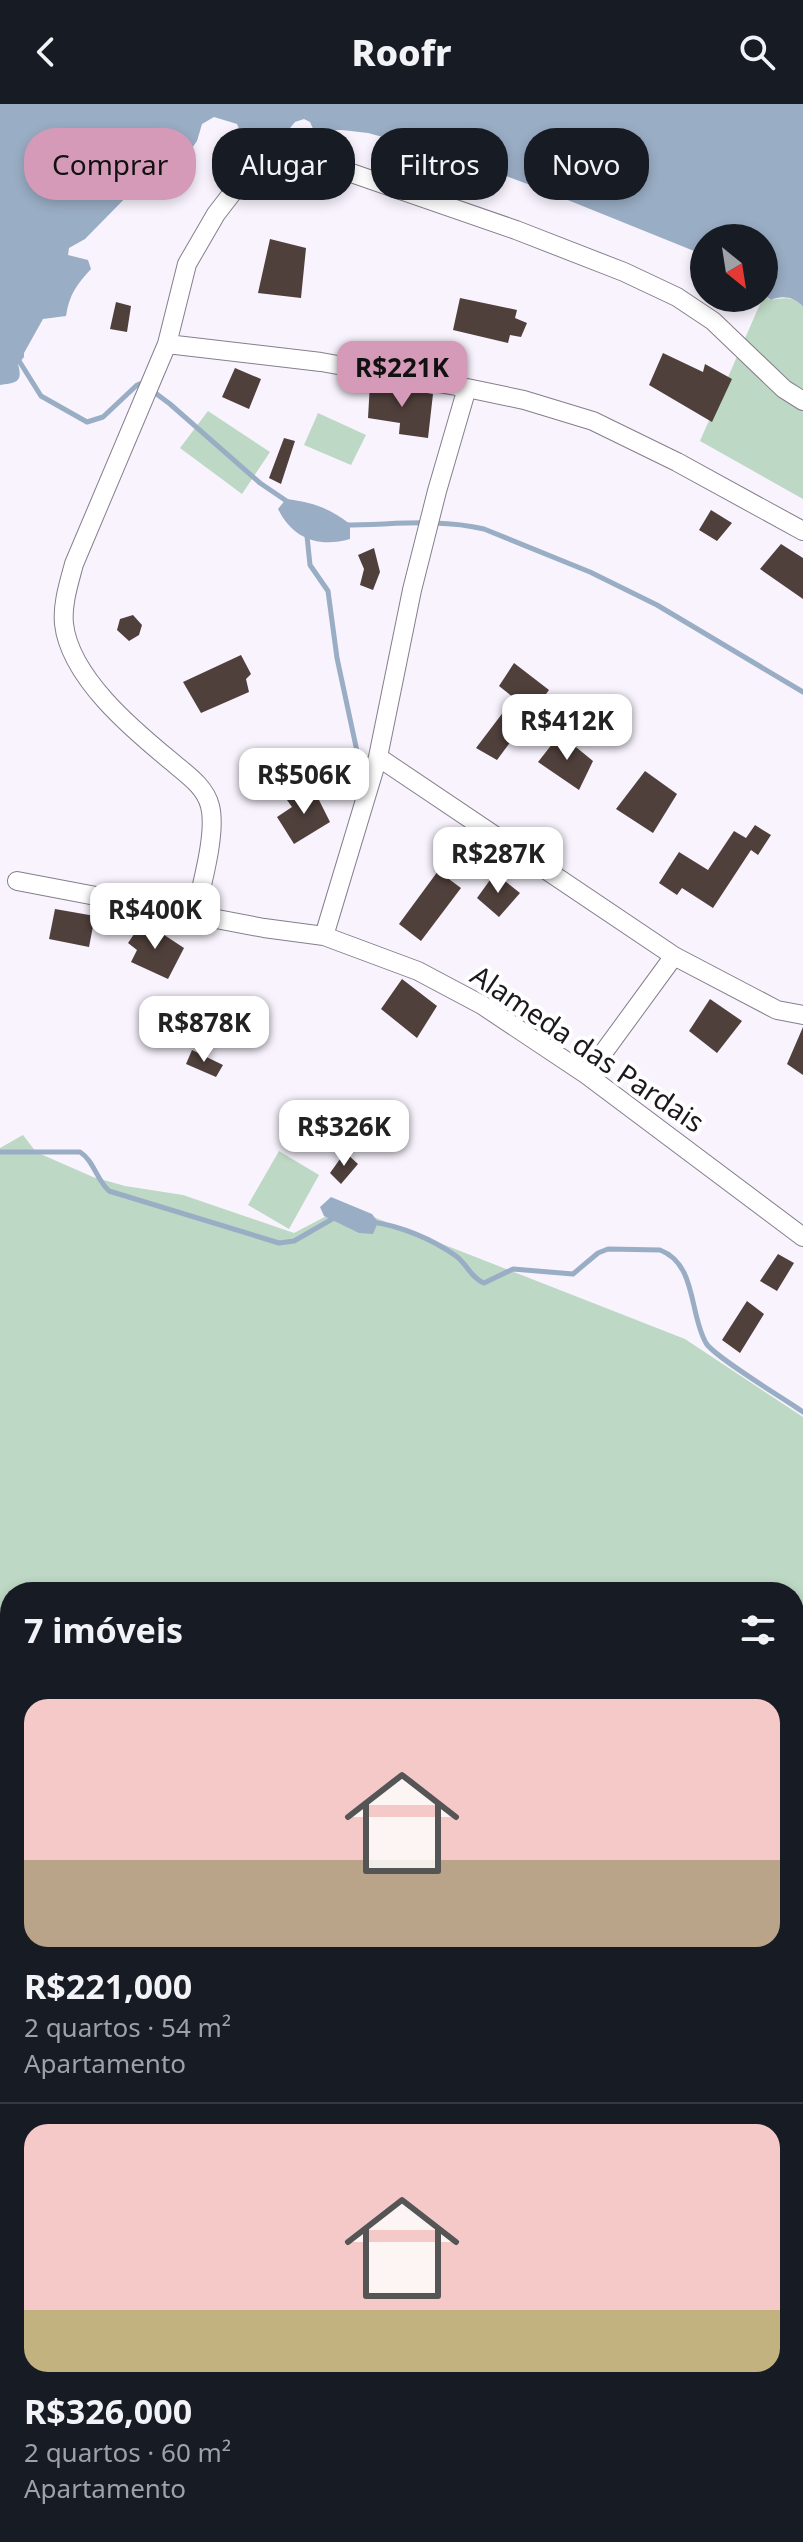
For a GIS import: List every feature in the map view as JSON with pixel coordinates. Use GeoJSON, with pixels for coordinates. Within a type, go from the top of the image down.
{"type":"FeatureCollection","features":[{"type":"Feature","properties":{"kind":"street"},"geometry":{"type":"LineString","coordinates":[[195,915],[209,851],[210,805],[195,781],[115,711],[89,681],[67,641],[63,622],[74,564],[167,344],[187,264],[216,214],[233,192],[259,172],[284,163],[334,167],[516,230],[624,272],[677,297],[713,321],[784,389],[803,401]]}},
{"type":"Feature","properties":{"kind":"street"},"geometry":{"type":"LineString","coordinates":[[167,344],[321,362],[524,400],[593,421],[677,462],[803,531]]}},
{"type":"Feature","properties":{"kind":"street"},"geometry":{"type":"LineString","coordinates":[[324,936],[378,757],[416,575],[467,388]]}},
{"type":"Feature","properties":{"kind":"street"},"geometry":{"type":"LineString","coordinates":[[378,757],[674,956],[777,1010],[803,1015]]}},
{"type":"Feature","properties":{"kind":"street","name":"Alameda das Pardais"},"geometry":{"type":"LineString","coordinates":[[17,881],[264,928],[324,936],[418,971],[482,1005],[587,1075],[803,1237]]}},
{"type":"Feature","properties":{"kind":"street"},"geometry":{"type":"LineString","coordinates":[[587,1075],[674,956]]}},
{"type":"Feature","properties":{"kind":"green space"},"geometry":{"type":"Polygon","coordinates":[[[778,299],[792,299],[799,303],[803,307],[803,499],[700,441],[757,312],[778,312],[778,299]]]}},
{"type":"Feature","properties":{"kind":"green space"},"geometry":{"type":"Polygon","coordinates":[[[208,411],[270,452],[242,494],[180,448],[208,411]]]}},
{"type":"Feature","properties":{"kind":"green space"},"geometry":{"type":"Polygon","coordinates":[[[318,413],[366,435],[351,465],[304,445],[318,413]]]}},
{"type":"Feature","properties":{"kind":"green space"},"geometry":{"type":"Polygon","coordinates":[[[23,1135],[36,1152],[93,1177],[125,1186],[183,1195],[294,1233],[334,1212],[358,1211],[685,1339],[803,1417],[803,1582],[0,1582],[0,1148],[23,1135]]]}},
{"type":"Feature","properties":{"kind":"green space"},"geometry":{"type":"Polygon","coordinates":[[[279,1151],[319,1175],[289,1229],[248,1205],[279,1151]]]}},
{"type":"Feature","properties":{"kind":"water"},"geometry":{"type":"Polygon","coordinates":[[[0,104],[803,104],[803,307],[792,299],[778,298],[778,224],[690,224],[690,249],[568,200],[649,200],[649,128],[524,128],[524,183],[508,177],[508,128],[371,128],[371,134],[355,132],[355,128],[313,128],[304,119],[290,128],[239,128],[237,124],[214,117],[202,124],[196,142],[196,128],[24,128],[24,200],[123,200],[85,239],[69,248],[68,255],[88,260],[91,269],[74,290],[66,316],[43,319],[18,364],[19,378],[0,385],[0,104]]]}},
{"type":"Feature","properties":{"kind":"water"},"geometry":{"type":"Polygon","coordinates":[[[286,499],[312,504],[335,514],[350,524],[350,539],[328,542],[308,539],[299,534],[278,509],[286,499]]]}},
{"type":"Feature","properties":{"kind":"water"},"geometry":{"type":"Polygon","coordinates":[[[331,1197],[372,1214],[378,1222],[373,1234],[359,1233],[324,1216],[320,1207],[331,1197]]]}},
{"type":"Feature","properties":{"kind":"building"},"geometry":{"type":"Polygon","coordinates":[[[270,239],[306,248],[301,298],[258,293],[270,239]]]}},
{"type":"Feature","properties":{"kind":"building"},"geometry":{"type":"Polygon","coordinates":[[[460,298],[517,310],[515,318],[527,323],[521,337],[510,335],[508,343],[453,330],[460,298]]]}},
{"type":"Feature","properties":{"kind":"building"},"geometry":{"type":"Polygon","coordinates":[[[116,302],[131,306],[127,332],[110,329],[116,302]]]}},
{"type":"Feature","properties":{"kind":"building"},"geometry":{"type":"Polygon","coordinates":[[[663,353],[703,372],[705,364],[732,379],[712,422],[649,385],[663,353]]]}},
{"type":"Feature","properties":{"kind":"building"},"geometry":{"type":"Polygon","coordinates":[[[235,368],[261,379],[249,409],[222,397],[235,368]]]}},
{"type":"Feature","properties":{"kind":"building"},"geometry":{"type":"Polygon","coordinates":[[[370,383],[433,394],[428,438],[399,434],[400,423],[368,418],[370,383]]]}},
{"type":"Feature","properties":{"kind":"building"},"geometry":{"type":"Polygon","coordinates":[[[284,438],[295,441],[281,484],[269,478],[284,438]]]}},
{"type":"Feature","properties":{"kind":"building"},"geometry":{"type":"Polygon","coordinates":[[[711,510],[732,523],[717,541],[699,530],[711,510]]]}},
{"type":"Feature","properties":{"kind":"building"},"geometry":{"type":"Polygon","coordinates":[[[781,544],[803,558],[803,599],[760,569],[781,544]]]}},
{"type":"Feature","properties":{"kind":"building"},"geometry":{"type":"Polygon","coordinates":[[[374,548],[380,572],[373,590],[360,585],[364,569],[358,555],[374,548]]]}},
{"type":"Feature","properties":{"kind":"building"},"geometry":{"type":"Polygon","coordinates":[[[133,615],[142,625],[139,635],[129,641],[117,630],[120,619],[133,615]]]}},
{"type":"Feature","properties":{"kind":"building"},"geometry":{"type":"Polygon","coordinates":[[[241,655],[251,674],[246,679],[249,692],[201,713],[183,682],[241,655]]]}},
{"type":"Feature","properties":{"kind":"building"},"geometry":{"type":"Polygon","coordinates":[[[514,663],[549,690],[497,760],[476,748],[514,698],[499,686],[514,663]]]}},
{"type":"Feature","properties":{"kind":"building"},"geometry":{"type":"Polygon","coordinates":[[[560,734],[593,761],[579,790],[538,762],[560,734]]]}},
{"type":"Feature","properties":{"kind":"building"},"geometry":{"type":"Polygon","coordinates":[[[645,771],[677,794],[653,833],[616,809],[645,771]]]}},
{"type":"Feature","properties":{"kind":"building"},"geometry":{"type":"Polygon","coordinates":[[[313,788],[330,822],[294,844],[277,817],[292,807],[287,800],[313,788]]]}},
{"type":"Feature","properties":{"kind":"building"},"geometry":{"type":"Polygon","coordinates":[[[755,825],[771,835],[758,855],[751,850],[713,908],[682,888],[677,895],[659,883],[679,852],[708,870],[734,831],[746,838],[755,825]]]}},
{"type":"Feature","properties":{"kind":"building"},"geometry":{"type":"Polygon","coordinates":[[[438,871],[461,888],[421,941],[399,924],[438,871]]]}},
{"type":"Feature","properties":{"kind":"building"},"geometry":{"type":"Polygon","coordinates":[[[495,873],[520,893],[499,917],[477,898],[495,873]]]}},
{"type":"Feature","properties":{"kind":"building"},"geometry":{"type":"Polygon","coordinates":[[[55,909],[95,916],[89,947],[49,939],[55,909]]]}},
{"type":"Feature","properties":{"kind":"building"},"geometry":{"type":"Polygon","coordinates":[[[143,921],[184,948],[168,979],[131,962],[137,950],[128,943],[143,921]]]}},
{"type":"Feature","properties":{"kind":"building"},"geometry":{"type":"Polygon","coordinates":[[[402,979],[437,1006],[417,1038],[381,1009],[402,979]]]}},
{"type":"Feature","properties":{"kind":"building"},"geometry":{"type":"Polygon","coordinates":[[[710,999],[742,1021],[717,1053],[689,1031],[710,999]]]}},
{"type":"Feature","properties":{"kind":"building"},"geometry":{"type":"Polygon","coordinates":[[[803,1027],[803,1075],[787,1064],[803,1027]]]}},
{"type":"Feature","properties":{"kind":"building"},"geometry":{"type":"Polygon","coordinates":[[[192,1050],[223,1065],[216,1077],[186,1064],[192,1050]]]}},
{"type":"Feature","properties":{"kind":"building"},"geometry":{"type":"Polygon","coordinates":[[[345,1152],[358,1164],[341,1184],[330,1173],[345,1152]]]}},
{"type":"Feature","properties":{"kind":"building"},"geometry":{"type":"Polygon","coordinates":[[[778,1254],[794,1263],[777,1291],[760,1281],[778,1254]]]}},
{"type":"Feature","properties":{"kind":"building"},"geometry":{"type":"Polygon","coordinates":[[[747,1301],[764,1314],[740,1353],[722,1340],[747,1301]]]}},
{"type":"Feature","properties":{"kind":"waterway"},"geometry":{"type":"LineString","coordinates":[[16,356],[41,396],[87,422],[103,417],[142,383],[260,483],[288,502]]}},
{"type":"Feature","properties":{"kind":"waterway"},"geometry":{"type":"LineString","coordinates":[[345,525],[432,523],[484,529],[590,572],[657,605],[803,692]]}},
{"type":"Feature","properties":{"kind":"waterway"},"geometry":{"type":"LineString","coordinates":[[307,536],[310,565],[328,591],[337,658],[364,784]]}},
{"type":"Feature","properties":{"kind":"waterway"},"geometry":{"type":"LineString","coordinates":[[0,1152],[80,1152],[89,1160],[109,1191],[279,1243],[294,1241],[334,1218]]}},
{"type":"Feature","properties":{"kind":"waterway"},"geometry":{"type":"LineString","coordinates":[[372,1222],[405,1230],[437,1244],[456,1256],[484,1283],[513,1269],[573,1274],[598,1253],[608,1249],[660,1250],[680,1266],[701,1331],[711,1349],[803,1412]]}}]}
